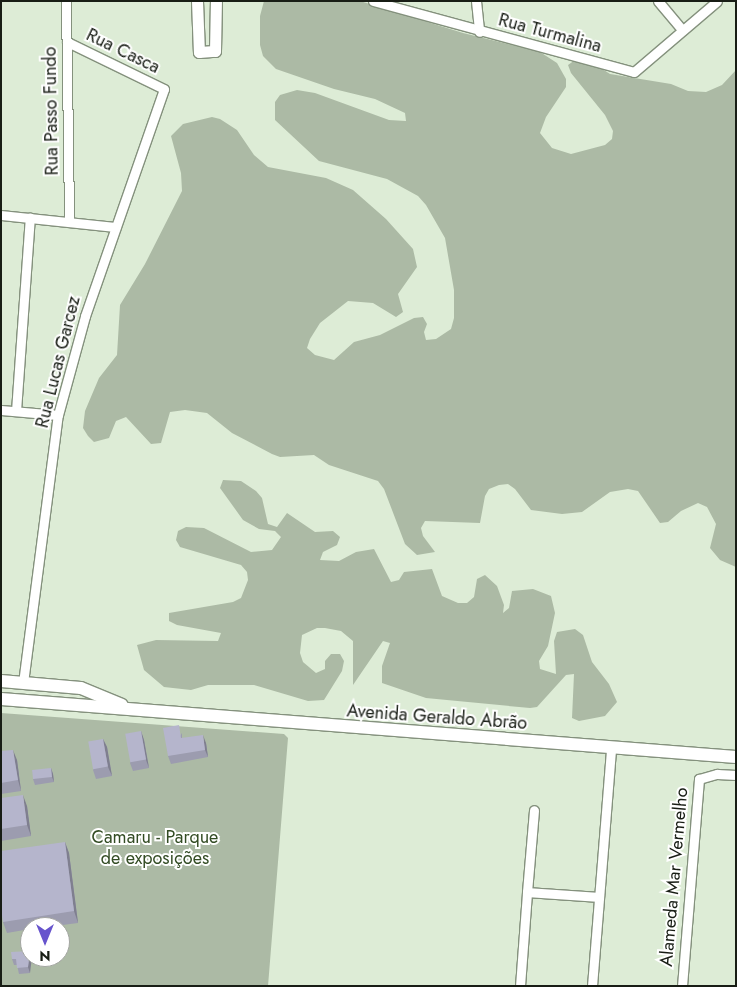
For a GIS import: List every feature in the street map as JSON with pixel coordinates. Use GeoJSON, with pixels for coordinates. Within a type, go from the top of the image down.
{"type":"FeatureCollection","features":[{"type":"Feature","properties":{"kind":"main road","name":"Avenida Geraldo Abrão"},"geometry":{"type":"LineString","coordinates":[[1,681],[81,688],[136,710]]}},
{"type":"Feature","properties":{"kind":"main road","name":"Avenida Geraldo Abrão"},"geometry":{"type":"LineString","coordinates":[[1,700],[736,757]]}},
{"type":"Feature","properties":{"kind":"street","name":"Rua Passo Fundo"},"geometry":{"type":"LineString","coordinates":[[66,1],[69,221]]}},
{"type":"Feature","properties":{"kind":"street"},"geometry":{"type":"LineString","coordinates":[[197,1],[199,52],[215,51],[216,1]]}},
{"type":"Feature","properties":{"kind":"street","name":"Rua Turmalina"},"geometry":{"type":"LineString","coordinates":[[373,1],[391,4],[479,32],[634,72],[682,30]]}},
{"type":"Feature","properties":{"kind":"street"},"geometry":{"type":"LineString","coordinates":[[476,1],[479,32]]}},
{"type":"Feature","properties":{"kind":"street"},"geometry":{"type":"LineString","coordinates":[[658,1],[682,30],[717,1]]}},
{"type":"Feature","properties":{"kind":"street","name":"Rua Casca"},"geometry":{"type":"LineString","coordinates":[[67,42],[164,89]]}},
{"type":"Feature","properties":{"kind":"street","name":"Rua Lucas Garcez"},"geometry":{"type":"LineString","coordinates":[[24,683],[58,415],[85,316],[164,89]]}},
{"type":"Feature","properties":{"kind":"street"},"geometry":{"type":"LineString","coordinates":[[1,216],[69,221],[115,227]]}},
{"type":"Feature","properties":{"kind":"street"},"geometry":{"type":"LineString","coordinates":[[16,411],[30,218]]}},
{"type":"Feature","properties":{"kind":"street"},"geometry":{"type":"LineString","coordinates":[[1,410],[58,415]]}},
{"type":"Feature","properties":{"kind":"street"},"geometry":{"type":"LineString","coordinates":[[592,986],[611,748]]}},
{"type":"Feature","properties":{"kind":"street","name":"Alameda Mar Vermelho"},"geometry":{"type":"LineString","coordinates":[[682,986],[699,779],[717,774],[736,775]]}},
{"type":"Feature","properties":{"kind":"street"},"geometry":{"type":"LineString","coordinates":[[520,986],[534,810]]}},
{"type":"Feature","properties":{"kind":"street"},"geometry":{"type":"LineString","coordinates":[[526,892],[599,897]]}},
{"type":"Feature","properties":{"kind":"green space"},"geometry":{"type":"Polygon","coordinates":[[[264,1],[360,1],[463,33],[540,52],[557,63],[566,79],[566,87],[546,117],[540,133],[552,148],[571,154],[605,145],[612,139],[613,131],[605,115],[571,73],[568,65],[575,60],[593,63],[610,74],[671,84],[688,91],[706,92],[722,85],[736,70],[736,567],[720,560],[710,548],[716,524],[707,507],[698,503],[681,511],[668,522],[660,523],[638,491],[628,489],[610,492],[582,512],[562,514],[531,510],[515,489],[508,484],[499,485],[489,489],[485,496],[480,523],[425,521],[421,528],[423,536],[435,552],[417,555],[405,544],[384,489],[378,481],[329,465],[314,455],[280,457],[272,454],[232,433],[207,413],[185,410],[170,412],[161,443],[151,444],[126,417],[116,421],[109,438],[94,442],[88,436],[83,428],[85,411],[99,378],[117,355],[120,305],[145,264],[182,191],[181,173],[171,136],[183,124],[212,117],[220,119],[237,130],[254,155],[268,167],[326,178],[353,190],[386,219],[413,249],[417,267],[398,294],[403,312],[396,317],[373,303],[348,301],[320,323],[310,339],[307,348],[315,355],[334,360],[354,342],[380,335],[414,318],[423,317],[427,324],[424,332],[426,340],[436,339],[451,329],[454,318],[454,290],[445,238],[426,205],[418,196],[387,179],[319,161],[275,120],[275,102],[280,95],[297,90],[315,93],[389,120],[406,121],[405,113],[375,99],[334,89],[276,69],[263,56],[260,45],[260,16],[264,1]]]}},
{"type":"Feature","properties":{"kind":"green space"},"geometry":{"type":"Polygon","coordinates":[[[223,480],[241,481],[256,491],[262,498],[268,524],[277,527],[287,513],[315,532],[333,531],[340,537],[337,545],[323,552],[320,560],[339,561],[356,552],[374,549],[391,582],[399,580],[404,572],[432,569],[442,596],[458,603],[467,603],[474,597],[477,579],[485,575],[497,586],[504,605],[503,613],[509,608],[512,591],[533,589],[551,596],[555,613],[548,646],[539,661],[540,669],[556,674],[554,641],[557,632],[575,629],[583,635],[592,662],[609,684],[617,702],[605,716],[579,721],[572,718],[574,674],[566,675],[537,707],[530,708],[426,698],[382,683],[382,666],[390,643],[383,641],[353,685],[353,641],[341,631],[325,628],[317,628],[302,635],[300,653],[303,662],[316,673],[325,669],[325,661],[331,654],[340,654],[344,661],[342,671],[324,700],[308,701],[254,685],[208,685],[191,690],[164,687],[144,670],[137,645],[156,640],[218,641],[221,633],[177,625],[169,621],[169,613],[233,602],[241,598],[248,580],[247,572],[241,565],[180,547],[176,540],[178,531],[186,527],[204,528],[251,552],[272,550],[281,537],[275,531],[259,529],[243,520],[220,488],[223,480]]]}},
{"type":"Feature","properties":{"kind":"green space","name":"Camaru - Parque de exposições"},"geometry":{"type":"Polygon","coordinates":[[[1,713],[284,734],[288,738],[268,986],[1,986],[1,713]]]}},
{"type":"Feature","properties":{"kind":"building"},"geometry":{"type":"Polygon","coordinates":[[[179,725],[181,738],[203,735],[205,750],[168,756],[163,728],[179,725]]]}},
{"type":"Feature","properties":{"kind":"building"},"geometry":{"type":"Polygon","coordinates":[[[141,731],[146,760],[130,762],[125,734],[141,731]]]}},
{"type":"Feature","properties":{"kind":"building"},"geometry":{"type":"Polygon","coordinates":[[[103,739],[108,767],[93,769],[88,742],[103,739]]]}},
{"type":"Feature","properties":{"kind":"building"},"geometry":{"type":"Polygon","coordinates":[[[13,750],[18,780],[1,783],[1,751],[13,750]]]}},
{"type":"Feature","properties":{"kind":"building"},"geometry":{"type":"Polygon","coordinates":[[[51,768],[52,777],[33,779],[32,770],[51,768]]]}},
{"type":"Feature","properties":{"kind":"building"},"geometry":{"type":"Polygon","coordinates":[[[23,795],[27,825],[1,829],[1,798],[23,795]]]}},
{"type":"Feature","properties":{"kind":"building"},"geometry":{"type":"Polygon","coordinates":[[[65,842],[74,911],[35,917],[20,917],[20,919],[3,922],[1,909],[1,851],[65,842]]]}},
{"type":"Feature","properties":{"kind":"building"},"geometry":{"type":"Polygon","coordinates":[[[11,952],[20,952],[20,967],[28,967],[17,968],[16,959],[12,959],[11,952]]]}}]}
